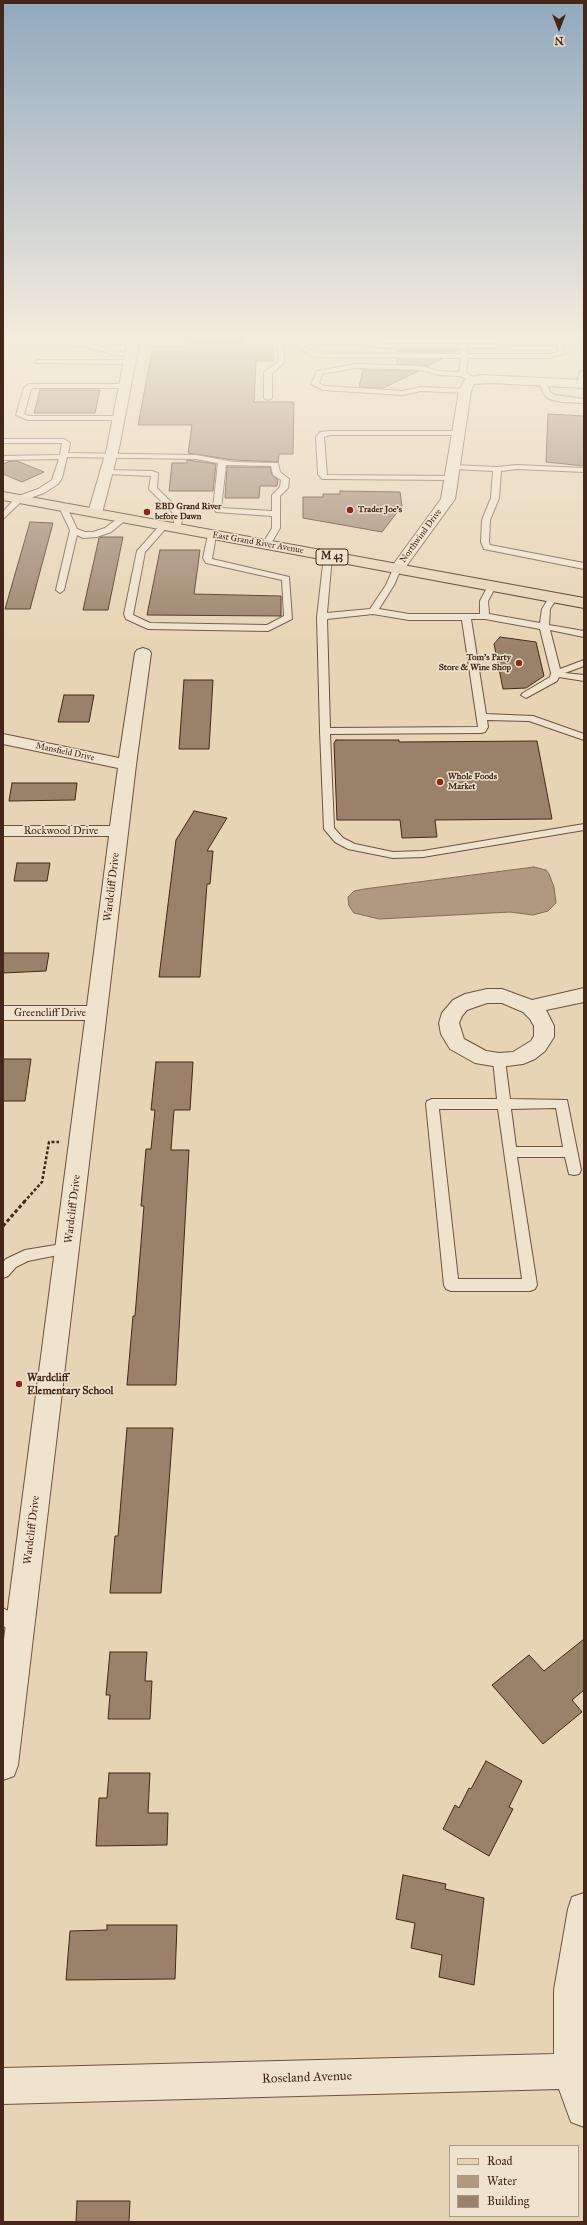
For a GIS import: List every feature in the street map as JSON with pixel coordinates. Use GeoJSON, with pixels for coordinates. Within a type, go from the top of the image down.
{"type":"FeatureCollection","features":[{"type":"Feature","properties":{"kind":"main road","name":"East Grand River Avenue"},"geometry":{"type":"LineString","coordinates":[[3,496],[584,603]]}},
{"type":"Feature","properties":{"kind":"street"},"geometry":{"type":"LineString","coordinates":[[95,513],[107,472],[113,442]]}},
{"type":"Feature","properties":{"kind":"street","name":"Northwind Drive"},"geometry":{"type":"LineString","coordinates":[[397,569],[448,499],[459,442]]}},
{"type":"Feature","properties":{"kind":"street","name":"Wardcliff Drive"},"geometry":{"type":"LineString","coordinates":[[3,1765],[12,1621],[68,1248],[127,765],[143,653]]}},
{"type":"Feature","properties":{"kind":"street","name":"Mansfield Drive"},"geometry":{"type":"LineString","coordinates":[[3,739],[127,765]]}},
{"type":"Feature","properties":{"kind":"street","name":"Rockwood Drive"},"geometry":{"type":"LineString","coordinates":[[3,831],[119,831]]}},
{"type":"Feature","properties":{"kind":"street"},"geometry":{"type":"LineString","coordinates":[[530,1007],[584,995]]}},
{"type":"Feature","properties":{"kind":"street"},"geometry":{"type":"LineString","coordinates":[[487,996],[510,998],[530,1007],[539,1016],[544,1026],[544,1037],[541,1041],[528,1054],[515,1059],[499,1060],[483,1058],[469,1052],[457,1044],[451,1034],[449,1023],[452,1013],[460,1005],[472,999],[487,996]]}},
{"type":"Feature","properties":{"kind":"street","name":"Greencliff Drive"},"geometry":{"type":"LineString","coordinates":[[3,1013],[96,1013]]}},
{"type":"Feature","properties":{"kind":"street"},"geometry":{"type":"LineString","coordinates":[[584,1909],[571,1990],[571,2071],[584,2109]]}},
{"type":"Feature","properties":{"kind":"street","name":"Roseland Avenue"},"geometry":{"type":"LineString","coordinates":[[3,2086],[571,2071]]}},
{"type":"Feature","properties":{"kind":"lane"},"geometry":{"type":"LineString","coordinates":[[3,517],[19,499],[41,491],[56,482],[66,443],[54,442]]}},
{"type":"Feature","properties":{"kind":"lane"},"geometry":{"type":"LineString","coordinates":[[320,442],[322,474],[325,478],[454,473],[517,467],[584,470]]}},
{"type":"Feature","properties":{"kind":"lane"},"geometry":{"type":"LineString","coordinates":[[3,458],[63,456],[196,457],[234,464],[275,465],[273,480],[276,495],[276,528],[266,545]]}},
{"type":"Feature","properties":{"kind":"lane"},"geometry":{"type":"LineString","coordinates":[[222,462],[217,508],[219,510],[276,514]]}},
{"type":"Feature","properties":{"kind":"lane"},"geometry":{"type":"LineString","coordinates":[[497,469],[495,498],[486,520],[485,542],[487,547],[584,566]]}},
{"type":"Feature","properties":{"kind":"lane"},"geometry":{"type":"LineString","coordinates":[[107,472],[152,473],[155,475],[153,489],[179,514],[171,527],[140,551],[128,614],[129,617],[148,626],[268,628],[286,620],[289,617],[286,579],[279,576],[210,561],[207,558],[212,535]]}},
{"type":"Feature","properties":{"kind":"lane"},"geometry":{"type":"LineString","coordinates":[[273,480],[285,479],[284,488],[276,495]]}},
{"type":"Feature","properties":{"kind":"lane"},"geometry":{"type":"LineString","coordinates":[[63,507],[74,530],[83,535],[94,535],[108,530],[124,518]]}},
{"type":"Feature","properties":{"kind":"lane"},"geometry":{"type":"LineString","coordinates":[[60,590],[74,530]]}},
{"type":"Feature","properties":{"kind":"lane"},"geometry":{"type":"LineString","coordinates":[[328,556],[322,617],[329,829],[340,840],[352,847],[393,855],[423,854],[584,827]]}},
{"type":"Feature","properties":{"kind":"lane"},"geometry":{"type":"LineString","coordinates":[[373,611],[390,584],[397,569]]}},
{"type":"Feature","properties":{"kind":"lane"},"geometry":{"type":"LineString","coordinates":[[485,616],[484,601],[492,586]]}},
{"type":"Feature","properties":{"kind":"lane"},"geometry":{"type":"LineString","coordinates":[[526,695],[554,679],[556,673],[544,626],[546,609],[553,598]]}},
{"type":"Feature","properties":{"kind":"lane"},"geometry":{"type":"LineString","coordinates":[[322,617],[373,611],[409,617],[485,616],[584,634]]}},
{"type":"Feature","properties":{"kind":"lane"},"geometry":{"type":"LineString","coordinates":[[325,731],[475,732],[483,728],[466,617]]}},
{"type":"Feature","properties":{"kind":"lane"},"geometry":{"type":"LineString","coordinates":[[556,673],[584,663]]}},
{"type":"Feature","properties":{"kind":"lane"},"geometry":{"type":"LineString","coordinates":[[556,673],[565,676],[584,678]]}},
{"type":"Feature","properties":{"kind":"lane"},"geometry":{"type":"LineString","coordinates":[[482,717],[530,718],[584,737]]}},
{"type":"Feature","properties":{"kind":"lane"},"geometry":{"type":"LineString","coordinates":[[499,1060],[504,1104],[510,1152],[530,1285],[451,1285],[432,1104],[504,1104],[562,1103],[574,1170]]}},
{"type":"Feature","properties":{"kind":"lane"},"geometry":{"type":"LineString","coordinates":[[510,1152],[570,1152]]}},
{"type":"Feature","properties":{"kind":"lane"},"geometry":{"type":"LineString","coordinates":[[3,1272],[11,1263],[25,1256],[68,1248]]}},
{"type":"Feature","properties":{"kind":"path"},"geometry":{"type":"LineString","coordinates":[[3,1226],[42,1182],[49,1142],[81,1141]]}},
{"type":"Feature","properties":{"kind":"water"},"geometry":{"type":"Polygon","coordinates":[[[534,867],[546,870],[549,874],[554,887],[556,903],[548,911],[533,915],[510,912],[379,919],[354,913],[349,906],[348,897],[354,891],[534,867]]]}},
{"type":"Feature","properties":{"kind":"building"},"geometry":{"type":"Polygon","coordinates":[[[190,442],[293,442],[293,454],[279,454],[278,462],[234,460],[188,453],[190,442]]]}},
{"type":"Feature","properties":{"kind":"building"},"geometry":{"type":"Polygon","coordinates":[[[547,442],[584,442],[584,466],[546,462],[547,442]]]}},
{"type":"Feature","properties":{"kind":"building"},"geometry":{"type":"Polygon","coordinates":[[[187,460],[216,464],[213,491],[169,491],[172,463],[187,463],[187,460]]]}},
{"type":"Feature","properties":{"kind":"building"},"geometry":{"type":"Polygon","coordinates":[[[10,461],[17,461],[44,472],[22,482],[3,474],[3,464],[10,461]]]}},
{"type":"Feature","properties":{"kind":"building"},"geometry":{"type":"Polygon","coordinates":[[[227,467],[270,467],[272,475],[278,480],[277,486],[260,486],[259,498],[225,498],[227,467]]]}},
{"type":"Feature","properties":{"kind":"building","name":"Trader Joe's"},"geometry":{"type":"Polygon","coordinates":[[[340,491],[400,492],[402,506],[382,532],[303,518],[303,497],[323,497],[323,494],[340,494],[340,491]]]}},
{"type":"Feature","properties":{"kind":"building"},"geometry":{"type":"Polygon","coordinates":[[[30,522],[53,523],[30,609],[5,609],[30,522]]]}},
{"type":"Feature","properties":{"kind":"building"},"geometry":{"type":"Polygon","coordinates":[[[123,537],[108,610],[83,610],[99,538],[123,537]]]}},
{"type":"Feature","properties":{"kind":"building"},"geometry":{"type":"Polygon","coordinates":[[[160,550],[200,550],[194,594],[281,596],[281,616],[147,615],[160,550]]]}},
{"type":"Feature","properties":{"kind":"building"},"geometry":{"type":"Polygon","coordinates":[[[500,637],[536,642],[544,676],[526,688],[503,689],[494,644],[500,637]]]}},
{"type":"Feature","properties":{"kind":"building"},"geometry":{"type":"Polygon","coordinates":[[[184,680],[213,680],[209,749],[179,749],[184,680]]]}},
{"type":"Feature","properties":{"kind":"building"},"geometry":{"type":"Polygon","coordinates":[[[64,695],[94,695],[89,722],[58,722],[64,695]]]}},
{"type":"Feature","properties":{"kind":"building","name":"Whole Foods Market"},"geometry":{"type":"Polygon","coordinates":[[[336,740],[399,740],[399,742],[537,741],[552,819],[435,820],[437,837],[402,838],[400,820],[337,820],[334,743],[336,740]]]}},
{"type":"Feature","properties":{"kind":"building"},"geometry":{"type":"Polygon","coordinates":[[[12,783],[77,783],[75,800],[9,801],[12,783]]]}},
{"type":"Feature","properties":{"kind":"building"},"geometry":{"type":"Polygon","coordinates":[[[194,811],[227,818],[207,851],[213,851],[210,884],[207,884],[200,977],[159,977],[176,840],[194,811]]]}},
{"type":"Feature","properties":{"kind":"building"},"geometry":{"type":"Polygon","coordinates":[[[17,863],[50,863],[47,881],[14,881],[17,863]]]}},
{"type":"Feature","properties":{"kind":"building"},"geometry":{"type":"Polygon","coordinates":[[[3,953],[49,953],[46,971],[3,973],[3,953]]]}},
{"type":"Feature","properties":{"kind":"building"},"geometry":{"type":"Polygon","coordinates":[[[3,1059],[31,1059],[25,1101],[3,1101],[3,1059]]]}},
{"type":"Feature","properties":{"kind":"building"},"geometry":{"type":"Polygon","coordinates":[[[156,1062],[193,1062],[190,1110],[174,1110],[171,1150],[189,1150],[176,1385],[127,1385],[133,1316],[135,1316],[144,1206],[141,1206],[146,1149],[151,1149],[155,1110],[151,1110],[156,1062]]]}},
{"type":"Feature","properties":{"kind":"building"},"geometry":{"type":"Polygon","coordinates":[[[127,1428],[173,1428],[161,1593],[110,1593],[115,1536],[118,1536],[127,1428]]]}},
{"type":"Feature","properties":{"kind":"building"},"geometry":{"type":"Polygon","coordinates":[[[584,1639],[584,1690],[572,1700],[582,1712],[543,1744],[492,1685],[529,1655],[544,1671],[584,1639]]]}},
{"type":"Feature","properties":{"kind":"building"},"geometry":{"type":"Polygon","coordinates":[[[110,1652],[147,1652],[145,1681],[152,1681],[150,1719],[108,1719],[110,1695],[106,1695],[110,1652]]]}},
{"type":"Feature","properties":{"kind":"building"},"geometry":{"type":"Polygon","coordinates":[[[486,1761],[522,1781],[509,1807],[513,1809],[489,1856],[443,1829],[455,1805],[459,1808],[469,1788],[471,1789],[486,1761]]]}},
{"type":"Feature","properties":{"kind":"building"},"geometry":{"type":"Polygon","coordinates":[[[109,1773],[150,1773],[148,1813],[168,1813],[167,1845],[96,1846],[99,1798],[107,1798],[109,1773]]]}},
{"type":"Feature","properties":{"kind":"building"},"geometry":{"type":"Polygon","coordinates":[[[403,1875],[446,1884],[445,1889],[484,1898],[474,1985],[439,1977],[442,1955],[411,1948],[415,1923],[396,1919],[403,1875]]]}},
{"type":"Feature","properties":{"kind":"building"},"geometry":{"type":"Polygon","coordinates":[[[107,1925],[177,1925],[175,1979],[66,1980],[70,1931],[107,1930],[107,1925]]]}},
{"type":"Feature","properties":{"kind":"building"},"geometry":{"type":"Polygon","coordinates":[[[77,2201],[130,2201],[129,2222],[76,2222],[77,2201]]]}},
{"type":"Feature","properties":{"kind":"place","name":"Trader Joe's"},"geometry":{"type":"Point","coordinates":[350,510]}},
{"type":"Feature","properties":{"kind":"place","name":"EBD Grand River before Dawn"},"geometry":{"type":"Point","coordinates":[147,512]}},
{"type":"Feature","properties":{"kind":"place","name":"Tom's Party Store & Wine Shop"},"geometry":{"type":"Point","coordinates":[519,663]}},
{"type":"Feature","properties":{"kind":"place","name":"Whole Foods Market"},"geometry":{"type":"Point","coordinates":[440,782]}},
{"type":"Feature","properties":{"kind":"place","name":"Wardcliff Elementary School"},"geometry":{"type":"Point","coordinates":[19,1384]}}]}
